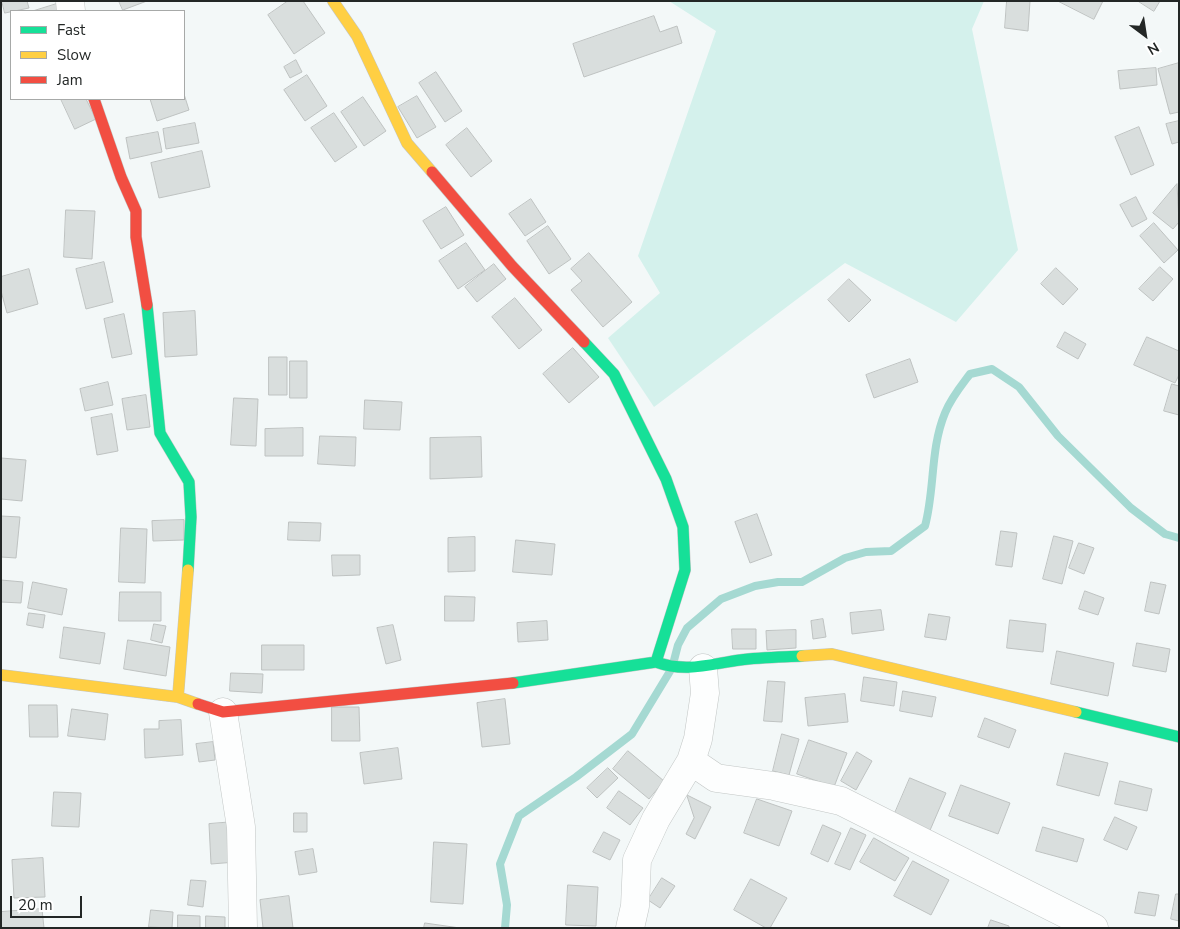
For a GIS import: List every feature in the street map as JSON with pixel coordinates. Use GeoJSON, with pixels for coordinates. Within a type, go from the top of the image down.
{"type":"FeatureCollection","features":[{"type":"Feature","properties":{"kind":"street"},"geometry":{"type":"LineString","coordinates":[[332,1],[356,36],[407,143],[512,266],[614,374],[661,470],[683,527],[685,570],[656,662]]}},
{"type":"Feature","properties":{"kind":"street"},"geometry":{"type":"LineString","coordinates":[[94,100],[121,177],[136,211],[136,236],[148,311],[160,433],[189,482],[191,517],[189,558],[178,698]]}},
{"type":"Feature","properties":{"kind":"street"},"geometry":{"type":"LineString","coordinates":[[1,675],[178,698],[223,712],[491,686],[656,662],[672,668],[703,668],[740,660],[832,654],[923,674],[1179,737]]}},
{"type":"Feature","properties":{"kind":"street"},"geometry":{"type":"LineString","coordinates":[[630,928],[635,906],[638,860],[656,819],[691,761],[698,739],[705,693],[703,668]]}},
{"type":"Feature","properties":{"kind":"street"},"geometry":{"type":"LineString","coordinates":[[223,712],[241,827],[243,928]]}},
{"type":"Feature","properties":{"kind":"street"},"geometry":{"type":"LineString","coordinates":[[691,761],[716,778],[774,786],[841,801],[1094,928]]}},
{"type":"Feature","properties":{"kind":"green space"},"geometry":{"type":"Polygon","coordinates":[[[669,1],[984,1],[972,29],[1018,250],[956,322],[845,263],[654,407],[608,338],[660,293],[638,256],[716,31],[669,1]]]}},
{"type":"Feature","properties":{"kind":"building"},"geometry":{"type":"Polygon","coordinates":[[[2,1],[27,1],[29,8],[10,10],[10,12],[5,13],[2,1]]]}},
{"type":"Feature","properties":{"kind":"building"},"geometry":{"type":"Polygon","coordinates":[[[119,1],[147,1],[123,10],[119,1]]]}},
{"type":"Feature","properties":{"kind":"building"},"geometry":{"type":"Polygon","coordinates":[[[288,1],[303,1],[325,33],[294,54],[268,15],[288,1]]]}},
{"type":"Feature","properties":{"kind":"building"},"geometry":{"type":"Polygon","coordinates":[[[1007,1],[1030,1],[1028,31],[1005,28],[1007,1]]]}},
{"type":"Feature","properties":{"kind":"building"},"geometry":{"type":"Polygon","coordinates":[[[1058,1],[1103,1],[1094,19],[1058,1]]]}},
{"type":"Feature","properties":{"kind":"building"},"geometry":{"type":"Polygon","coordinates":[[[1138,1],[1160,1],[1154,11],[1138,1]]]}},
{"type":"Feature","properties":{"kind":"building"},"geometry":{"type":"Polygon","coordinates":[[[63,2],[66,10],[36,10],[63,2]]]}},
{"type":"Feature","properties":{"kind":"building"},"geometry":{"type":"Polygon","coordinates":[[[654,16],[660,32],[677,26],[682,43],[584,77],[573,44],[654,16]]]}},
{"type":"Feature","properties":{"kind":"building"},"geometry":{"type":"Polygon","coordinates":[[[296,60],[302,72],[290,78],[284,67],[296,60]]]}},
{"type":"Feature","properties":{"kind":"building"},"geometry":{"type":"Polygon","coordinates":[[[1179,63],[1179,112],[1170,114],[1158,69],[1179,63]]]}},
{"type":"Feature","properties":{"kind":"building"},"geometry":{"type":"Polygon","coordinates":[[[1156,68],[1157,85],[1120,89],[1118,71],[1156,68]]]}},
{"type":"Feature","properties":{"kind":"building"},"geometry":{"type":"Polygon","coordinates":[[[436,72],[462,111],[445,122],[419,83],[436,72]]]}},
{"type":"Feature","properties":{"kind":"building"},"geometry":{"type":"Polygon","coordinates":[[[307,75],[327,106],[305,121],[284,90],[307,75]]]}},
{"type":"Feature","properties":{"kind":"building"},"geometry":{"type":"Polygon","coordinates":[[[417,96],[436,127],[417,138],[398,107],[417,96]]]}},
{"type":"Feature","properties":{"kind":"building"},"geometry":{"type":"Polygon","coordinates":[[[185,97],[189,110],[157,121],[150,100],[185,100],[185,97]]]}},
{"type":"Feature","properties":{"kind":"building"},"geometry":{"type":"Polygon","coordinates":[[[363,97],[386,131],[364,146],[341,112],[363,97]]]}},
{"type":"Feature","properties":{"kind":"building"},"geometry":{"type":"Polygon","coordinates":[[[61,100],[86,100],[96,119],[75,129],[61,100]]]}},
{"type":"Feature","properties":{"kind":"building"},"geometry":{"type":"Polygon","coordinates":[[[334,113],[357,147],[335,162],[311,128],[334,113]]]}},
{"type":"Feature","properties":{"kind":"building"},"geometry":{"type":"Polygon","coordinates":[[[1179,121],[1179,142],[1172,144],[1166,124],[1179,121]]]}},
{"type":"Feature","properties":{"kind":"building"},"geometry":{"type":"Polygon","coordinates":[[[195,123],[199,143],[166,149],[163,129],[195,123]]]}},
{"type":"Feature","properties":{"kind":"building"},"geometry":{"type":"Polygon","coordinates":[[[1139,127],[1154,165],[1131,175],[1115,137],[1139,127]]]}},
{"type":"Feature","properties":{"kind":"building"},"geometry":{"type":"Polygon","coordinates":[[[467,128],[492,161],[471,177],[446,145],[467,128]]]}},
{"type":"Feature","properties":{"kind":"building"},"geometry":{"type":"Polygon","coordinates":[[[158,132],[162,152],[130,159],[126,138],[158,132]]]}},
{"type":"Feature","properties":{"kind":"building"},"geometry":{"type":"Polygon","coordinates":[[[202,151],[210,187],[159,198],[151,163],[202,151]]]}},
{"type":"Feature","properties":{"kind":"building"},"geometry":{"type":"Polygon","coordinates":[[[1177,184],[1179,222],[1173,229],[1153,213],[1177,184]]]}},
{"type":"Feature","properties":{"kind":"building"},"geometry":{"type":"Polygon","coordinates":[[[1136,197],[1147,219],[1132,227],[1120,205],[1136,197]]]}},
{"type":"Feature","properties":{"kind":"building"},"geometry":{"type":"Polygon","coordinates":[[[531,199],[546,222],[525,236],[509,214],[531,199]]]}},
{"type":"Feature","properties":{"kind":"building"},"geometry":{"type":"Polygon","coordinates":[[[446,207],[464,235],[441,249],[423,221],[446,207]]]}},
{"type":"Feature","properties":{"kind":"building"},"geometry":{"type":"Polygon","coordinates":[[[66,210],[95,211],[92,259],[64,257],[66,210]]]}},
{"type":"Feature","properties":{"kind":"building"},"geometry":{"type":"Polygon","coordinates":[[[1154,223],[1178,250],[1164,263],[1140,236],[1154,223]]]}},
{"type":"Feature","properties":{"kind":"building"},"geometry":{"type":"Polygon","coordinates":[[[548,226],[571,259],[549,274],[527,241],[548,226]]]}},
{"type":"Feature","properties":{"kind":"building"},"geometry":{"type":"Polygon","coordinates":[[[466,243],[485,270],[458,289],[439,261],[466,243]]]}},
{"type":"Feature","properties":{"kind":"building"},"geometry":{"type":"Polygon","coordinates":[[[589,253],[632,302],[603,327],[571,290],[582,281],[571,269],[589,253]]]}},
{"type":"Feature","properties":{"kind":"building"},"geometry":{"type":"Polygon","coordinates":[[[104,262],[113,302],[86,309],[76,269],[104,262]]]}},
{"type":"Feature","properties":{"kind":"building"},"geometry":{"type":"Polygon","coordinates":[[[494,264],[506,279],[477,302],[465,287],[494,264]]]}},
{"type":"Feature","properties":{"kind":"building"},"geometry":{"type":"Polygon","coordinates":[[[1160,267],[1173,279],[1153,301],[1139,289],[1160,267]]]}},
{"type":"Feature","properties":{"kind":"building"},"geometry":{"type":"Polygon","coordinates":[[[1056,268],[1078,289],[1063,305],[1041,284],[1056,268]]]}},
{"type":"Feature","properties":{"kind":"building"},"geometry":{"type":"Polygon","coordinates":[[[29,269],[38,304],[7,313],[1,291],[1,277],[29,269]]]}},
{"type":"Feature","properties":{"kind":"building"},"geometry":{"type":"Polygon","coordinates":[[[849,279],[871,300],[849,322],[828,300],[849,279]]]}},
{"type":"Feature","properties":{"kind":"building"},"geometry":{"type":"Polygon","coordinates":[[[515,298],[542,330],[519,349],[492,317],[515,298]]]}},
{"type":"Feature","properties":{"kind":"building"},"geometry":{"type":"Polygon","coordinates":[[[195,311],[197,355],[165,357],[163,313],[195,311]]]}},
{"type":"Feature","properties":{"kind":"building"},"geometry":{"type":"Polygon","coordinates":[[[124,314],[132,354],[112,358],[104,319],[124,314]]]}},
{"type":"Feature","properties":{"kind":"building"},"geometry":{"type":"Polygon","coordinates":[[[1065,332],[1086,344],[1078,359],[1057,347],[1065,332]]]}},
{"type":"Feature","properties":{"kind":"building"},"geometry":{"type":"Polygon","coordinates":[[[1147,337],[1179,351],[1179,375],[1175,383],[1134,365],[1147,337]]]}},
{"type":"Feature","properties":{"kind":"building"},"geometry":{"type":"Polygon","coordinates":[[[573,348],[599,377],[569,403],[543,374],[573,348]]]}},
{"type":"Feature","properties":{"kind":"building"},"geometry":{"type":"Polygon","coordinates":[[[269,357],[287,357],[287,395],[269,395],[269,357]]]}},
{"type":"Feature","properties":{"kind":"building"},"geometry":{"type":"Polygon","coordinates":[[[910,359],[918,382],[874,398],[866,375],[910,359]]]}},
{"type":"Feature","properties":{"kind":"building"},"geometry":{"type":"Polygon","coordinates":[[[290,361],[307,361],[307,398],[290,398],[290,361]]]}},
{"type":"Feature","properties":{"kind":"building"},"geometry":{"type":"Polygon","coordinates":[[[108,382],[113,405],[85,411],[80,389],[108,382]]]}},
{"type":"Feature","properties":{"kind":"building"},"geometry":{"type":"Polygon","coordinates":[[[1172,384],[1179,386],[1179,415],[1164,411],[1172,384]]]}},
{"type":"Feature","properties":{"kind":"building"},"geometry":{"type":"Polygon","coordinates":[[[146,395],[150,427],[127,430],[122,399],[146,395]]]}},
{"type":"Feature","properties":{"kind":"building"},"geometry":{"type":"Polygon","coordinates":[[[234,398],[258,399],[256,446],[231,445],[234,398]]]}},
{"type":"Feature","properties":{"kind":"building"},"geometry":{"type":"Polygon","coordinates":[[[365,400],[402,402],[400,430],[364,429],[365,400]]]}},
{"type":"Feature","properties":{"kind":"building"},"geometry":{"type":"Polygon","coordinates":[[[112,414],[118,451],[97,455],[91,418],[112,414]]]}},
{"type":"Feature","properties":{"kind":"building"},"geometry":{"type":"Polygon","coordinates":[[[303,428],[303,456],[265,456],[265,429],[303,428]]]}},
{"type":"Feature","properties":{"kind":"building"},"geometry":{"type":"Polygon","coordinates":[[[320,436],[356,437],[355,466],[318,464],[320,436]]]}},
{"type":"Feature","properties":{"kind":"building"},"geometry":{"type":"Polygon","coordinates":[[[481,437],[482,477],[430,479],[430,438],[481,437]]]}},
{"type":"Feature","properties":{"kind":"building"},"geometry":{"type":"Polygon","coordinates":[[[1,458],[26,460],[22,501],[1,499],[1,458]]]}},
{"type":"Feature","properties":{"kind":"building"},"geometry":{"type":"Polygon","coordinates":[[[757,514],[772,555],[750,563],[735,522],[757,514]]]}},
{"type":"Feature","properties":{"kind":"building"},"geometry":{"type":"Polygon","coordinates":[[[1,516],[20,517],[16,558],[1,557],[1,516]]]}},
{"type":"Feature","properties":{"kind":"building"},"geometry":{"type":"Polygon","coordinates":[[[184,520],[184,540],[153,541],[152,521],[184,520]]]}},
{"type":"Feature","properties":{"kind":"building"},"geometry":{"type":"Polygon","coordinates":[[[289,522],[321,523],[320,541],[288,540],[289,522]]]}},
{"type":"Feature","properties":{"kind":"building"},"geometry":{"type":"Polygon","coordinates":[[[121,528],[147,529],[145,583],[119,582],[121,528]]]}},
{"type":"Feature","properties":{"kind":"building"},"geometry":{"type":"Polygon","coordinates":[[[1001,531],[1017,533],[1012,567],[996,565],[1001,531]]]}},
{"type":"Feature","properties":{"kind":"building"},"geometry":{"type":"Polygon","coordinates":[[[1054,536],[1073,541],[1062,584],[1043,579],[1054,536]]]}},
{"type":"Feature","properties":{"kind":"building"},"geometry":{"type":"Polygon","coordinates":[[[475,537],[475,571],[448,572],[448,538],[475,537]]]}},
{"type":"Feature","properties":{"kind":"building"},"geometry":{"type":"Polygon","coordinates":[[[516,540],[555,544],[552,575],[513,572],[516,540]]]}},
{"type":"Feature","properties":{"kind":"building"},"geometry":{"type":"Polygon","coordinates":[[[1079,543],[1094,548],[1084,574],[1069,568],[1079,543]]]}},
{"type":"Feature","properties":{"kind":"building"},"geometry":{"type":"Polygon","coordinates":[[[332,555],[360,555],[360,575],[333,576],[332,555]]]}},
{"type":"Feature","properties":{"kind":"building"},"geometry":{"type":"Polygon","coordinates":[[[1,580],[23,582],[21,603],[1,602],[1,580]]]}},
{"type":"Feature","properties":{"kind":"building"},"geometry":{"type":"Polygon","coordinates":[[[33,582],[67,589],[62,615],[28,608],[33,582]]]}},
{"type":"Feature","properties":{"kind":"building"},"geometry":{"type":"Polygon","coordinates":[[[1151,582],[1166,585],[1159,614],[1145,611],[1151,582]]]}},
{"type":"Feature","properties":{"kind":"building"},"geometry":{"type":"Polygon","coordinates":[[[1085,591],[1104,598],[1098,615],[1079,609],[1085,591]]]}},
{"type":"Feature","properties":{"kind":"building"},"geometry":{"type":"Polygon","coordinates":[[[120,592],[161,592],[161,621],[119,621],[120,592]]]}},
{"type":"Feature","properties":{"kind":"building"},"geometry":{"type":"Polygon","coordinates":[[[445,596],[475,597],[474,621],[445,621],[445,596]]]}},
{"type":"Feature","properties":{"kind":"building"},"geometry":{"type":"Polygon","coordinates":[[[881,610],[884,630],[852,634],[850,613],[881,610]]]}},
{"type":"Feature","properties":{"kind":"building"},"geometry":{"type":"Polygon","coordinates":[[[29,613],[45,615],[43,628],[27,625],[29,613]]]}},
{"type":"Feature","properties":{"kind":"building"},"geometry":{"type":"Polygon","coordinates":[[[929,614],[950,617],[946,640],[925,637],[929,614]]]}},
{"type":"Feature","properties":{"kind":"building"},"geometry":{"type":"Polygon","coordinates":[[[823,619],[826,637],[813,639],[811,621],[823,619]]]}},
{"type":"Feature","properties":{"kind":"building"},"geometry":{"type":"Polygon","coordinates":[[[1010,620],[1046,624],[1043,652],[1007,648],[1010,620]]]}},
{"type":"Feature","properties":{"kind":"building"},"geometry":{"type":"Polygon","coordinates":[[[547,621],[548,640],[518,642],[517,623],[547,621]]]}},
{"type":"Feature","properties":{"kind":"building"},"geometry":{"type":"Polygon","coordinates":[[[154,624],[166,626],[162,643],[151,640],[154,624]]]}},
{"type":"Feature","properties":{"kind":"building"},"geometry":{"type":"Polygon","coordinates":[[[393,625],[401,660],[386,664],[377,628],[393,625]]]}},
{"type":"Feature","properties":{"kind":"building"},"geometry":{"type":"Polygon","coordinates":[[[64,627],[105,633],[100,664],[60,658],[64,627]]]}},
{"type":"Feature","properties":{"kind":"building"},"geometry":{"type":"Polygon","coordinates":[[[732,629],[756,629],[756,649],[733,649],[732,629]]]}},
{"type":"Feature","properties":{"kind":"building"},"geometry":{"type":"Polygon","coordinates":[[[796,630],[796,648],[767,650],[766,631],[796,630]]]}},
{"type":"Feature","properties":{"kind":"building"},"geometry":{"type":"Polygon","coordinates":[[[128,640],[170,647],[166,676],[124,669],[128,640]]]}},
{"type":"Feature","properties":{"kind":"building"},"geometry":{"type":"Polygon","coordinates":[[[1137,643],[1170,649],[1166,672],[1133,666],[1137,643]]]}},
{"type":"Feature","properties":{"kind":"building"},"geometry":{"type":"Polygon","coordinates":[[[262,645],[304,645],[304,670],[262,670],[262,645]]]}},
{"type":"Feature","properties":{"kind":"building"},"geometry":{"type":"Polygon","coordinates":[[[1057,651],[1114,663],[1108,696],[1051,684],[1057,651]]]}},
{"type":"Feature","properties":{"kind":"building"},"geometry":{"type":"Polygon","coordinates":[[[231,673],[263,674],[262,693],[230,691],[231,673]]]}},
{"type":"Feature","properties":{"kind":"building"},"geometry":{"type":"Polygon","coordinates":[[[864,677],[897,682],[894,706],[861,701],[864,677]]]}},
{"type":"Feature","properties":{"kind":"building"},"geometry":{"type":"Polygon","coordinates":[[[768,681],[785,682],[782,722],[764,721],[768,681]]]}},
{"type":"Feature","properties":{"kind":"building"},"geometry":{"type":"Polygon","coordinates":[[[903,691],[936,697],[932,717],[900,711],[903,691]]]}},
{"type":"Feature","properties":{"kind":"building"},"geometry":{"type":"Polygon","coordinates":[[[845,694],[848,722],[808,726],[805,698],[845,694]]]}},
{"type":"Feature","properties":{"kind":"building"},"geometry":{"type":"Polygon","coordinates":[[[505,699],[510,744],[482,747],[477,703],[505,699]]]}},
{"type":"Feature","properties":{"kind":"building"},"geometry":{"type":"Polygon","coordinates":[[[29,705],[57,705],[58,737],[30,737],[29,705]]]}},
{"type":"Feature","properties":{"kind":"building"},"geometry":{"type":"Polygon","coordinates":[[[332,707],[359,707],[360,741],[332,741],[332,707]]]}},
{"type":"Feature","properties":{"kind":"building"},"geometry":{"type":"Polygon","coordinates":[[[72,709],[108,714],[105,740],[68,736],[72,709]]]}},
{"type":"Feature","properties":{"kind":"building"},"geometry":{"type":"Polygon","coordinates":[[[985,718],[1016,730],[1009,748],[978,737],[985,718]]]}},
{"type":"Feature","properties":{"kind":"building"},"geometry":{"type":"Polygon","coordinates":[[[181,720],[183,755],[145,758],[144,729],[159,729],[159,721],[181,720]]]}},
{"type":"Feature","properties":{"kind":"building"},"geometry":{"type":"Polygon","coordinates":[[[782,734],[799,739],[789,775],[773,771],[782,734]]]}},
{"type":"Feature","properties":{"kind":"building"},"geometry":{"type":"Polygon","coordinates":[[[809,740],[847,753],[834,787],[797,774],[809,740]]]}},
{"type":"Feature","properties":{"kind":"building"},"geometry":{"type":"Polygon","coordinates":[[[213,742],[215,760],[199,762],[196,744],[213,742]]]}},
{"type":"Feature","properties":{"kind":"building"},"geometry":{"type":"Polygon","coordinates":[[[398,748],[402,779],[364,784],[360,753],[398,748]]]}},
{"type":"Feature","properties":{"kind":"building"},"geometry":{"type":"Polygon","coordinates":[[[628,751],[664,781],[649,799],[613,769],[628,751]]]}},
{"type":"Feature","properties":{"kind":"building"},"geometry":{"type":"Polygon","coordinates":[[[857,752],[872,761],[856,790],[841,781],[857,752]]]}},
{"type":"Feature","properties":{"kind":"building"},"geometry":{"type":"Polygon","coordinates":[[[1065,753],[1108,763],[1099,796],[1057,785],[1065,753]]]}},
{"type":"Feature","properties":{"kind":"building"},"geometry":{"type":"Polygon","coordinates":[[[608,768],[618,778],[597,798],[587,788],[608,768]]]}},
{"type":"Feature","properties":{"kind":"building"},"geometry":{"type":"Polygon","coordinates":[[[910,778],[946,793],[928,835],[892,820],[910,778]]]}},
{"type":"Feature","properties":{"kind":"building"},"geometry":{"type":"Polygon","coordinates":[[[1120,781],[1152,789],[1147,811],[1115,804],[1120,781]]]}},
{"type":"Feature","properties":{"kind":"building"},"geometry":{"type":"Polygon","coordinates":[[[961,785],[1010,803],[998,834],[949,816],[961,785]]]}},
{"type":"Feature","properties":{"kind":"building"},"geometry":{"type":"Polygon","coordinates":[[[619,791],[643,808],[630,825],[607,808],[619,791]]]}},
{"type":"Feature","properties":{"kind":"building"},"geometry":{"type":"Polygon","coordinates":[[[54,792],[81,793],[79,827],[52,826],[54,792]]]}},
{"type":"Feature","properties":{"kind":"building"},"geometry":{"type":"Polygon","coordinates":[[[687,795],[711,807],[695,839],[686,834],[694,818],[687,795]]]}},
{"type":"Feature","properties":{"kind":"building"},"geometry":{"type":"Polygon","coordinates":[[[757,799],[792,811],[779,846],[744,833],[757,799]]]}},
{"type":"Feature","properties":{"kind":"building"},"geometry":{"type":"Polygon","coordinates":[[[294,813],[307,813],[307,832],[294,832],[294,813]]]}},
{"type":"Feature","properties":{"kind":"building"},"geometry":{"type":"Polygon","coordinates":[[[1115,817],[1137,827],[1127,850],[1104,840],[1115,817]]]}},
{"type":"Feature","properties":{"kind":"building"},"geometry":{"type":"Polygon","coordinates":[[[234,822],[236,862],[211,864],[209,824],[234,822]]]}},
{"type":"Feature","properties":{"kind":"building"},"geometry":{"type":"Polygon","coordinates":[[[823,825],[841,833],[828,862],[811,854],[823,825]]]}},
{"type":"Feature","properties":{"kind":"building"},"geometry":{"type":"Polygon","coordinates":[[[1043,827],[1084,839],[1077,862],[1036,851],[1043,827]]]}},
{"type":"Feature","properties":{"kind":"building"},"geometry":{"type":"Polygon","coordinates":[[[851,828],[866,835],[850,870],[835,864],[851,828]]]}},
{"type":"Feature","properties":{"kind":"building"},"geometry":{"type":"Polygon","coordinates":[[[604,832],[620,840],[610,860],[593,852],[604,832]]]}},
{"type":"Feature","properties":{"kind":"building"},"geometry":{"type":"Polygon","coordinates":[[[874,838],[909,858],[895,881],[860,862],[874,838]]]}},
{"type":"Feature","properties":{"kind":"building"},"geometry":{"type":"Polygon","coordinates":[[[434,842],[467,844],[463,904],[431,902],[434,842]]]}},
{"type":"Feature","properties":{"kind":"building"},"geometry":{"type":"Polygon","coordinates":[[[313,849],[317,872],[299,875],[295,852],[313,849]]]}},
{"type":"Feature","properties":{"kind":"building"},"geometry":{"type":"Polygon","coordinates":[[[43,858],[45,897],[14,898],[12,860],[43,858]]]}},
{"type":"Feature","properties":{"kind":"building"},"geometry":{"type":"Polygon","coordinates":[[[913,861],[949,880],[931,915],[894,896],[913,861]]]}},
{"type":"Feature","properties":{"kind":"building"},"geometry":{"type":"Polygon","coordinates":[[[662,878],[675,886],[660,908],[648,900],[662,878]]]}},
{"type":"Feature","properties":{"kind":"building"},"geometry":{"type":"Polygon","coordinates":[[[751,879],[787,898],[770,928],[766,928],[734,910],[751,879]]]}},
{"type":"Feature","properties":{"kind":"building"},"geometry":{"type":"Polygon","coordinates":[[[191,880],[206,881],[203,907],[188,905],[191,880]]]}},
{"type":"Feature","properties":{"kind":"building"},"geometry":{"type":"Polygon","coordinates":[[[568,885],[598,887],[596,926],[566,925],[568,885]]]}},
{"type":"Feature","properties":{"kind":"building"},"geometry":{"type":"Polygon","coordinates":[[[1139,892],[1159,895],[1155,916],[1135,913],[1139,892]]]}},
{"type":"Feature","properties":{"kind":"building"},"geometry":{"type":"Polygon","coordinates":[[[1176,894],[1179,894],[1179,921],[1171,919],[1176,894]]]}},
{"type":"Feature","properties":{"kind":"building"},"geometry":{"type":"Polygon","coordinates":[[[289,896],[293,928],[263,928],[260,900],[289,896]]]}},
{"type":"Feature","properties":{"kind":"building"},"geometry":{"type":"Polygon","coordinates":[[[42,909],[44,928],[1,928],[1,912],[42,909]]]}},
{"type":"Feature","properties":{"kind":"building"},"geometry":{"type":"Polygon","coordinates":[[[151,910],[173,912],[172,928],[149,927],[151,910]]]}},
{"type":"Feature","properties":{"kind":"building"},"geometry":{"type":"Polygon","coordinates":[[[178,915],[200,916],[200,928],[178,928],[178,915]]]}},
{"type":"Feature","properties":{"kind":"building"},"geometry":{"type":"Polygon","coordinates":[[[206,916],[225,917],[225,928],[206,928],[206,916]]]}},
{"type":"Feature","properties":{"kind":"building"},"geometry":{"type":"Polygon","coordinates":[[[991,920],[1009,926],[1009,928],[988,928],[991,920]]]}},
{"type":"Feature","properties":{"kind":"building"},"geometry":{"type":"Polygon","coordinates":[[[425,923],[460,928],[424,928],[425,923]]]}},
{"type":"Feature","properties":{"kind":"waterway"},"geometry":{"type":"LineString","coordinates":[[505,928],[507,905],[500,864],[519,816],[576,777],[632,734],[672,668],[678,645],[687,628],[721,599],[755,586],[778,582],[802,582],[845,558],[866,552],[891,551],[925,526],[940,427],[950,402],[970,374],[992,369],[1019,387],[1058,436],[1131,508],[1165,534],[1179,538]]}},
{"type":"Feature","properties":{"kind":"traffic: fast"},"geometry":{"type":"LineString","coordinates":[[147,305],[160,433],[189,482],[191,517],[188,570]]}},
{"type":"Feature","properties":{"kind":"traffic: fast"},"geometry":{"type":"LineString","coordinates":[[584,342],[614,374],[666,479],[683,527],[685,570],[656,662]]}},
{"type":"Feature","properties":{"kind":"traffic: fast"},"geometry":{"type":"LineString","coordinates":[[513,683],[656,662],[678,667],[688,667],[748,659],[802,656]]}},
{"type":"Feature","properties":{"kind":"traffic: fast"},"geometry":{"type":"LineString","coordinates":[[1076,712],[1179,737]]}},
{"type":"Feature","properties":{"kind":"traffic: slow"},"geometry":{"type":"LineString","coordinates":[[333,1],[357,36],[407,143],[432,172]]}},
{"type":"Feature","properties":{"kind":"traffic: slow"},"geometry":{"type":"LineString","coordinates":[[178,697],[188,570]]}},
{"type":"Feature","properties":{"kind":"traffic: slow"},"geometry":{"type":"LineString","coordinates":[[802,656],[832,654],[1076,712]]}},
{"type":"Feature","properties":{"kind":"traffic: slow"},"geometry":{"type":"LineString","coordinates":[[1,675],[178,697],[198,704]]}},
{"type":"Feature","properties":{"kind":"traffic: jam"},"geometry":{"type":"LineString","coordinates":[[94,100],[121,177],[136,211],[136,237],[147,305]]}},
{"type":"Feature","properties":{"kind":"traffic: jam"},"geometry":{"type":"LineString","coordinates":[[432,172],[512,266],[584,342]]}},
{"type":"Feature","properties":{"kind":"traffic: jam"},"geometry":{"type":"LineString","coordinates":[[198,704],[223,712],[513,683]]}}]}
